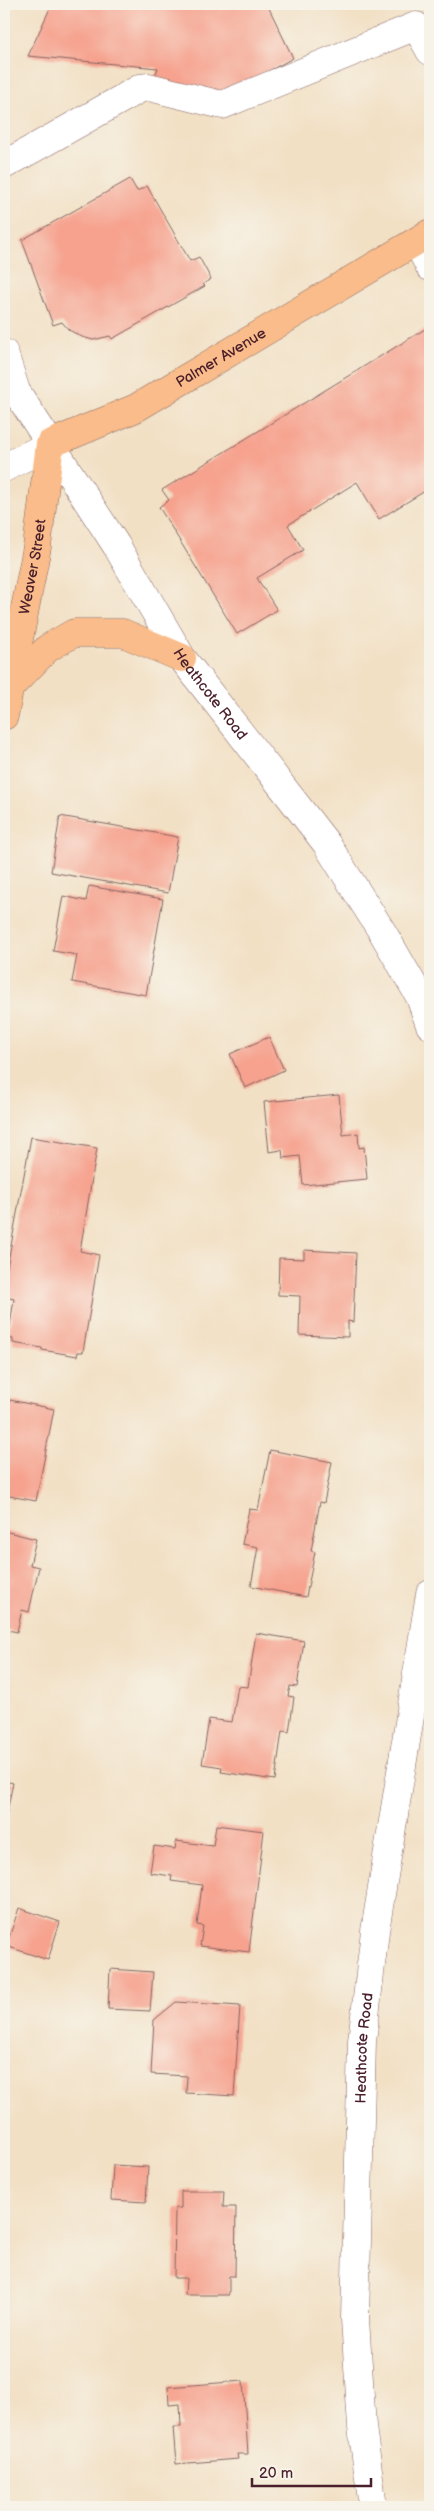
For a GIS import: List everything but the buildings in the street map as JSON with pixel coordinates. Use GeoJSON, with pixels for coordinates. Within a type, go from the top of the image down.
{"type":"FeatureCollection","features":[{"type":"Feature","properties":{"kind":"main road","name":"Palmer Avenue"},"geometry":{"type":"LineString","coordinates":[[50,444],[136,408],[424,238]]}},
{"type":"Feature","properties":{"kind":"main road","name":"Weaver Street"},"geometry":{"type":"LineString","coordinates":[[4,716],[37,547],[50,444]]}},
{"type":"Feature","properties":{"kind":"main road"},"geometry":{"type":"LineString","coordinates":[[10,687],[48,648],[74,633],[123,633],[182,658]]}},
{"type":"Feature","properties":{"kind":"street"},"geometry":{"type":"LineString","coordinates":[[4,165],[141,88],[149,87],[222,105],[416,26],[430,52]]}},
{"type":"Feature","properties":{"kind":"street"},"geometry":{"type":"LineString","coordinates":[[424,238],[430,267]]}},
{"type":"Feature","properties":{"kind":"street","name":"Heathcote Road"},"geometry":{"type":"LineString","coordinates":[[4,353],[16,391],[116,545],[182,658],[326,843],[383,933],[420,997],[430,1025]]}},
{"type":"Feature","properties":{"kind":"street","name":"Palmer Avenue"},"geometry":{"type":"LineString","coordinates":[[4,468],[50,444]]}},
{"type":"Feature","properties":{"kind":"street","name":"Heathcote Road"},"geometry":{"type":"LineString","coordinates":[[373,2507],[362,2427],[355,2319],[362,2042],[375,1930],[430,1594]]}}]}
